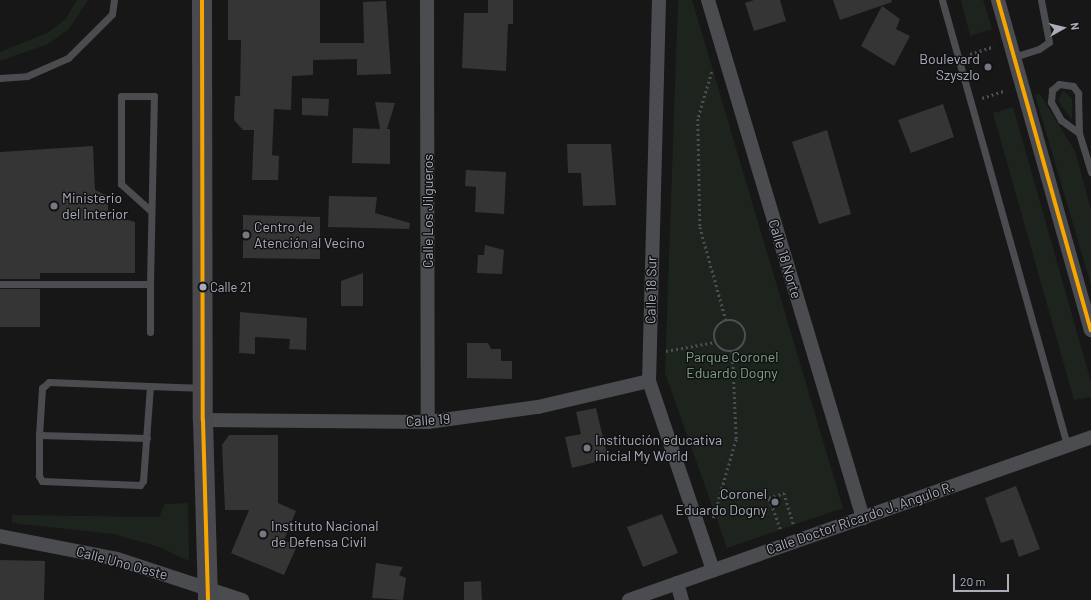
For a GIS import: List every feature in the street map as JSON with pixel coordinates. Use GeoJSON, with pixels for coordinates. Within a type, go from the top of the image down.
{"type":"FeatureCollection","features":[{"type":"Feature","properties":{"kind":"street"},"geometry":{"type":"LineString","coordinates":[[202,0],[203,420],[207,594]]}},
{"type":"Feature","properties":{"kind":"street","name":"Calle Los Jilgueros"},"geometry":{"type":"LineString","coordinates":[[427,0],[428,422]]}},
{"type":"Feature","properties":{"kind":"street","name":"Calle 18 Sur"},"geometry":{"type":"LineString","coordinates":[[659,0],[649,381],[713,570]]}},
{"type":"Feature","properties":{"kind":"street","name":"Calle 18 Norte"},"geometry":{"type":"LineString","coordinates":[[708,0],[863,518]]}},
{"type":"Feature","properties":{"kind":"street"},"geometry":{"type":"LineString","coordinates":[[998,0],[1091,330]]}},
{"type":"Feature","properties":{"kind":"street","name":"Calle 19"},"geometry":{"type":"LineString","coordinates":[[203,420],[428,422],[538,406],[649,381]]}},
{"type":"Feature","properties":{"kind":"street","name":"Calle Doctor Ricardo J. Angulo R."},"geometry":{"type":"LineString","coordinates":[[629,600],[1091,437]]}},
{"type":"Feature","properties":{"kind":"street","name":"Calle Uno Oeste"},"geometry":{"type":"LineString","coordinates":[[0,536],[116,559],[207,594],[242,600]]}},
{"type":"Feature","properties":{"kind":"street"},"geometry":{"type":"LineString","coordinates":[[677,583],[682,600]]}},
{"type":"Feature","properties":{"kind":"lane"},"geometry":{"type":"LineString","coordinates":[[0,78],[27,76],[68,58],[112,14],[114,0]]}},
{"type":"Feature","properties":{"kind":"lane"},"geometry":{"type":"LineString","coordinates":[[942,0],[1066,446]]}},
{"type":"Feature","properties":{"kind":"lane"},"geometry":{"type":"LineString","coordinates":[[1014,57],[1038,49],[1049,42],[1041,0]]}},
{"type":"Feature","properties":{"kind":"lane"},"geometry":{"type":"LineString","coordinates":[[1079,134],[1061,120],[1051,102],[1052,90],[1059,84],[1073,86],[1078,93],[1079,134],[1091,172]]}},
{"type":"Feature","properties":{"kind":"lane"},"geometry":{"type":"LineString","coordinates":[[150,210],[121,184],[121,96],[154,96],[150,210],[150,332]]}},
{"type":"Feature","properties":{"kind":"lane"},"geometry":{"type":"LineString","coordinates":[[0,284],[150,284]]}},
{"type":"Feature","properties":{"kind":"lane"},"geometry":{"type":"LineString","coordinates":[[150,386],[144,481],[140,485],[42,481],[39,476],[39,435],[42,388],[49,382],[203,388]]}},
{"type":"Feature","properties":{"kind":"lane"},"geometry":{"type":"LineString","coordinates":[[39,435],[147,438]]}},
{"type":"Feature","properties":{"kind":"path"},"geometry":{"type":"LineString","coordinates":[[959,58],[1009,41]]}},
{"type":"Feature","properties":{"kind":"path"},"geometry":{"type":"LineString","coordinates":[[714,64],[698,119],[697,179],[700,227],[726,320]]}},
{"type":"Feature","properties":{"kind":"path"},"geometry":{"type":"LineString","coordinates":[[971,102],[1022,85]]}},
{"type":"Feature","properties":{"kind":"path"},"geometry":{"type":"LineString","coordinates":[[726,320],[737,321],[746,333],[745,343],[732,352],[722,350],[715,342],[717,326],[726,320]]}},
{"type":"Feature","properties":{"kind":"path"},"geometry":{"type":"LineString","coordinates":[[663,352],[715,342]]}},
{"type":"Feature","properties":{"kind":"path"},"geometry":{"type":"LineString","coordinates":[[663,344],[663,359]]}},
{"type":"Feature","properties":{"kind":"path"},"geometry":{"type":"LineString","coordinates":[[708,515],[711,522],[736,439],[732,352]]}},
{"type":"Feature","properties":{"kind":"path"},"geometry":{"type":"LineString","coordinates":[[782,535],[769,498],[784,493],[796,530]]}},
{"type":"Feature","properties":{"kind":"green space"},"geometry":{"type":"Polygon","coordinates":[[[77,0],[88,0],[69,29],[48,44],[0,61],[0,52],[47,33],[65,20],[77,0]]]}},
{"type":"Feature","properties":{"kind":"green space","name":"Parque Coronel Eduardo Dogny"},"geometry":{"type":"Polygon","coordinates":[[[678,0],[692,0],[843,508],[727,548],[665,373],[678,0]]]}},
{"type":"Feature","properties":{"kind":"green space"},"geometry":{"type":"Polygon","coordinates":[[[961,0],[983,0],[992,29],[970,36],[961,0]]]}},
{"type":"Feature","properties":{"kind":"green space"},"geometry":{"type":"Polygon","coordinates":[[[1063,91],[1072,98],[1072,120],[1058,101],[1063,91]]]}},
{"type":"Feature","properties":{"kind":"green space"},"geometry":{"type":"Polygon","coordinates":[[[1040,94],[1075,151],[1091,210],[1091,285],[1035,95],[1040,94]]]}},
{"type":"Feature","properties":{"kind":"green space"},"geometry":{"type":"Polygon","coordinates":[[[1013,107],[1091,382],[1091,397],[1074,400],[993,113],[1013,107]]]}},
{"type":"Feature","properties":{"kind":"green space"},"geometry":{"type":"Polygon","coordinates":[[[188,503],[189,561],[159,547],[114,534],[12,523],[12,515],[159,517],[165,504],[188,503]]]}},
{"type":"Feature","properties":{"kind":"building"},"geometry":{"type":"Polygon","coordinates":[[[228,0],[320,0],[320,43],[364,43],[363,2],[386,1],[391,74],[357,75],[357,59],[313,60],[313,75],[292,76],[291,110],[274,109],[272,155],[279,156],[278,180],[252,180],[254,130],[243,130],[234,120],[235,96],[240,96],[241,40],[228,40],[228,0]]]}},
{"type":"Feature","properties":{"kind":"building"},"geometry":{"type":"Polygon","coordinates":[[[488,0],[513,0],[513,24],[508,24],[506,71],[462,68],[464,13],[488,13],[488,0]]]}},
{"type":"Feature","properties":{"kind":"building"},"geometry":{"type":"Polygon","coordinates":[[[754,0],[780,0],[786,21],[754,31],[745,3],[754,0]]]}},
{"type":"Feature","properties":{"kind":"building"},"geometry":{"type":"Polygon","coordinates":[[[833,0],[891,0],[892,2],[840,20],[833,0]]]}},
{"type":"Feature","properties":{"kind":"building"},"geometry":{"type":"Polygon","coordinates":[[[882,6],[900,19],[896,29],[910,36],[894,66],[861,46],[882,6]]]}},
{"type":"Feature","properties":{"kind":"building"},"geometry":{"type":"Polygon","coordinates":[[[302,98],[329,99],[328,116],[302,115],[302,98]]]}},
{"type":"Feature","properties":{"kind":"building"},"geometry":{"type":"Polygon","coordinates":[[[375,102],[395,103],[387,129],[390,129],[390,164],[352,163],[353,128],[380,129],[375,102]]]}},
{"type":"Feature","properties":{"kind":"building"},"geometry":{"type":"Polygon","coordinates":[[[943,104],[954,137],[911,153],[898,120],[943,104]]]}},
{"type":"Feature","properties":{"kind":"building"},"geometry":{"type":"Polygon","coordinates":[[[827,130],[851,214],[819,224],[792,142],[827,130]]]}},
{"type":"Feature","properties":{"kind":"building"},"geometry":{"type":"Polygon","coordinates":[[[567,144],[611,144],[616,205],[583,206],[581,173],[568,173],[567,144]]]}},
{"type":"Feature","properties":{"kind":"building","name":"Ministerio del Interior"},"geometry":{"type":"Polygon","coordinates":[[[93,146],[95,190],[108,196],[108,215],[135,222],[135,273],[40,273],[40,279],[0,279],[0,152],[93,146]]]}},
{"type":"Feature","properties":{"kind":"building"},"geometry":{"type":"Polygon","coordinates":[[[466,170],[506,172],[504,214],[475,212],[476,187],[465,186],[466,170]]]}},
{"type":"Feature","properties":{"kind":"building"},"geometry":{"type":"Polygon","coordinates":[[[329,196],[377,197],[375,213],[410,223],[409,229],[328,227],[329,196]]]}},
{"type":"Feature","properties":{"kind":"building"},"geometry":{"type":"Polygon","coordinates":[[[243,215],[320,217],[320,259],[243,258],[243,215]]]}},
{"type":"Feature","properties":{"kind":"building"},"geometry":{"type":"Polygon","coordinates":[[[485,245],[504,250],[502,274],[477,273],[478,255],[484,255],[485,245]]]}},
{"type":"Feature","properties":{"kind":"building"},"geometry":{"type":"Polygon","coordinates":[[[363,273],[363,306],[341,306],[341,281],[363,273]]]}},
{"type":"Feature","properties":{"kind":"building"},"geometry":{"type":"Polygon","coordinates":[[[0,289],[40,289],[40,327],[0,327],[0,289]]]}},
{"type":"Feature","properties":{"kind":"building"},"geometry":{"type":"Polygon","coordinates":[[[240,312],[307,318],[306,350],[289,349],[290,339],[255,337],[255,354],[239,353],[240,312]]]}},
{"type":"Feature","properties":{"kind":"building"},"geometry":{"type":"Polygon","coordinates":[[[467,343],[488,343],[491,349],[501,349],[501,361],[512,361],[512,379],[467,378],[467,343]]]}},
{"type":"Feature","properties":{"kind":"building","name":"Institución educativa inicial My World"},"geometry":{"type":"Polygon","coordinates":[[[596,408],[608,459],[572,468],[565,437],[581,434],[576,412],[596,408]]]}},
{"type":"Feature","properties":{"kind":"building"},"geometry":{"type":"Polygon","coordinates":[[[229,435],[278,435],[278,503],[296,511],[284,540],[297,546],[284,575],[231,553],[249,510],[225,510],[222,445],[229,435]]]}},
{"type":"Feature","properties":{"kind":"building"},"geometry":{"type":"Polygon","coordinates":[[[1016,486],[1040,549],[1019,557],[1013,539],[1001,543],[985,498],[1016,486]]]}},
{"type":"Feature","properties":{"kind":"building"},"geometry":{"type":"Polygon","coordinates":[[[662,514],[678,553],[643,567],[627,527],[662,514]]]}},
{"type":"Feature","properties":{"kind":"building"},"geometry":{"type":"Polygon","coordinates":[[[0,560],[45,561],[44,600],[0,600],[0,560]]]}},
{"type":"Feature","properties":{"kind":"building"},"geometry":{"type":"Polygon","coordinates":[[[376,563],[403,567],[399,575],[406,578],[403,600],[372,598],[376,563]]]}},
{"type":"Feature","properties":{"kind":"building"},"geometry":{"type":"Polygon","coordinates":[[[481,581],[482,600],[464,600],[464,582],[481,581]]]}},
{"type":"Feature","properties":{"kind":"transit line"},"geometry":{"type":"LineString","coordinates":[[202,0],[203,420],[208,600]]}},
{"type":"Feature","properties":{"kind":"transit line"},"geometry":{"type":"LineString","coordinates":[[998,0],[1091,330]]}},
{"type":"Feature","properties":{"kind":"place","name":"Boulevard Szyszlo"},"geometry":{"type":"Point","coordinates":[988,67]}},
{"type":"Feature","properties":{"kind":"place","name":"Ministerio del Interior"},"geometry":{"type":"Point","coordinates":[54,206]}},
{"type":"Feature","properties":{"kind":"place","name":"Centro de Atención al Vecino"},"geometry":{"type":"Point","coordinates":[246,235]}},
{"type":"Feature","properties":{"kind":"place","name":"Calle 21"},"geometry":{"type":"Point","coordinates":[203,287]}},
{"type":"Feature","properties":{"kind":"place","name":"Institución educativa inicial My World"},"geometry":{"type":"Point","coordinates":[587,448]}},
{"type":"Feature","properties":{"kind":"place","name":"Coronel Eduardo Dogny"},"geometry":{"type":"Point","coordinates":[775,502]}},
{"type":"Feature","properties":{"kind":"place","name":"Instituto Nacional de Defensa Civil"},"geometry":{"type":"Point","coordinates":[263,534]}}]}
